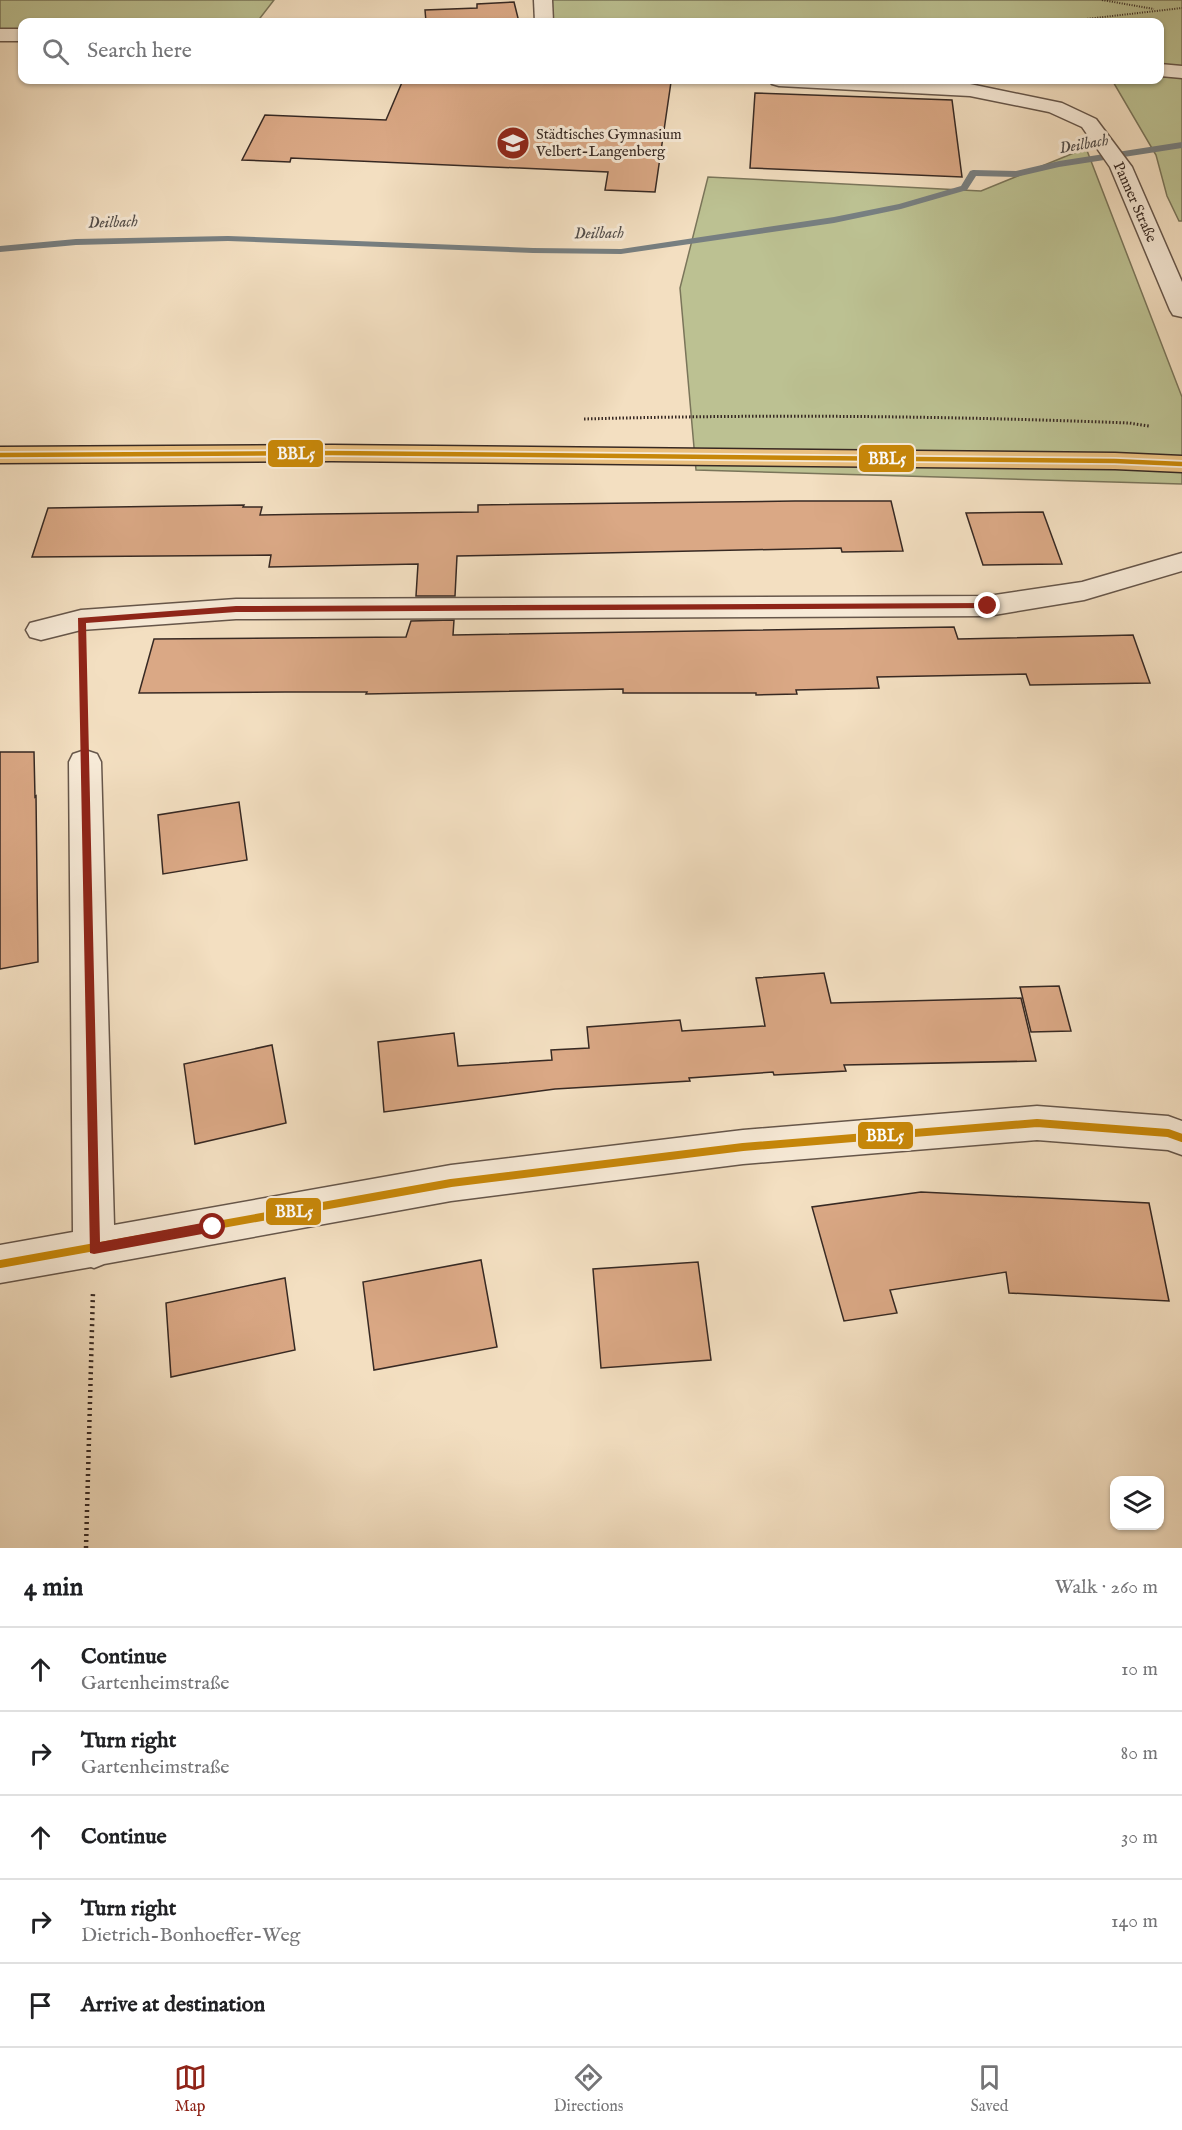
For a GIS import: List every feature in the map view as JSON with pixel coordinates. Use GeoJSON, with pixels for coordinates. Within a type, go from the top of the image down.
{"type":"FeatureCollection","features":[{"type":"Feature","properties":{"kind":"main road"},"geometry":{"type":"LineString","coordinates":[[0,456],[332,453],[1114,461],[1182,464]]}},
{"type":"Feature","properties":{"kind":"street"},"geometry":{"type":"LineString","coordinates":[[543,0],[544,18]]}},
{"type":"Feature","properties":{"kind":"street"},"geometry":{"type":"LineString","coordinates":[[0,36],[18,35]]}},
{"type":"Feature","properties":{"kind":"street"},"geometry":{"type":"LineString","coordinates":[[1164,70],[1182,72]]}},
{"type":"Feature","properties":{"kind":"street","name":"Panner Straße"},"geometry":{"type":"LineString","coordinates":[[855,84],[970,90],[1055,108],[1089,123],[1121,167],[1182,310]]}},
{"type":"Feature","properties":{"kind":"street"},"geometry":{"type":"LineString","coordinates":[[41,630],[81,620],[236,609],[988,606],[1084,591],[1182,562]]}},
{"type":"Feature","properties":{"kind":"street"},"geometry":{"type":"LineString","coordinates":[[85,762],[94,1249]]}},
{"type":"Feature","properties":{"kind":"street"},"geometry":{"type":"LineString","coordinates":[[0,1264],[94,1249],[451,1183],[743,1147],[1037,1123],[1168,1133],[1182,1138]]}},
{"type":"Feature","properties":{"kind":"path"},"geometry":{"type":"LineString","coordinates":[[1102,0],[1160,10]]}},
{"type":"Feature","properties":{"kind":"path"},"geometry":{"type":"LineString","coordinates":[[1093,18],[1182,8]]}},
{"type":"Feature","properties":{"kind":"path"},"geometry":{"type":"LineString","coordinates":[[81,620],[85,762]]}},
{"type":"Feature","properties":{"kind":"path"},"geometry":{"type":"LineString","coordinates":[[86,1548],[94,1249]]}},
{"type":"Feature","properties":{"kind":"green space"},"geometry":{"type":"Polygon","coordinates":[[[0,0],[274,0],[260,18],[18,18],[18,33],[0,32],[0,0]]]}},
{"type":"Feature","properties":{"kind":"green space"},"geometry":{"type":"Polygon","coordinates":[[[545,0],[1182,0],[1182,221],[1179,221],[1167,196],[1156,155],[1114,84],[1164,84],[1164,18],[547,18],[545,0]]]}},
{"type":"Feature","properties":{"kind":"green space"},"geometry":{"type":"Polygon","coordinates":[[[1086,148],[1182,397],[1182,484],[696,470],[680,288],[708,177],[981,191],[1086,148]]]}},
{"type":"Feature","properties":{"kind":"building"},"geometry":{"type":"Polygon","coordinates":[[[514,2],[518,18],[426,18],[425,10],[477,8],[477,4],[514,2]]]}},
{"type":"Feature","properties":{"kind":"building"},"geometry":{"type":"Polygon","coordinates":[[[401,84],[671,84],[655,192],[605,190],[608,172],[291,158],[290,162],[242,160],[265,115],[386,120],[401,84]]]}},
{"type":"Feature","properties":{"kind":"building"},"geometry":{"type":"Polygon","coordinates":[[[755,93],[952,100],[962,177],[750,168],[755,93]]]}},
{"type":"Feature","properties":{"kind":"building"},"geometry":{"type":"Polygon","coordinates":[[[891,501],[903,551],[842,552],[841,548],[457,556],[455,596],[416,596],[418,564],[269,567],[271,555],[32,557],[48,508],[244,505],[243,507],[262,507],[260,515],[478,512],[478,505],[891,501]]]}},
{"type":"Feature","properties":{"kind":"building"},"geometry":{"type":"Polygon","coordinates":[[[1043,512],[1062,564],[983,565],[966,513],[1043,512]]]}},
{"type":"Feature","properties":{"kind":"building"},"geometry":{"type":"Polygon","coordinates":[[[454,620],[453,635],[954,627],[958,639],[1133,635],[1150,683],[1030,685],[1026,674],[877,677],[879,688],[796,690],[797,694],[756,695],[756,693],[623,693],[623,689],[366,694],[367,692],[139,693],[154,639],[406,637],[411,621],[454,620]]]}},
{"type":"Feature","properties":{"kind":"building"},"geometry":{"type":"Polygon","coordinates":[[[0,752],[34,752],[38,962],[0,969],[0,752]]]}},
{"type":"Feature","properties":{"kind":"building"},"geometry":{"type":"Polygon","coordinates":[[[239,802],[247,860],[163,874],[158,815],[239,802]]]}},
{"type":"Feature","properties":{"kind":"building"},"geometry":{"type":"Polygon","coordinates":[[[824,973],[831,1003],[1021,998],[1036,1061],[844,1065],[846,1071],[774,1075],[773,1072],[689,1078],[690,1081],[555,1089],[384,1112],[378,1042],[454,1033],[458,1066],[552,1060],[551,1050],[589,1048],[587,1027],[680,1020],[682,1031],[765,1026],[756,978],[824,973]]]}},
{"type":"Feature","properties":{"kind":"building"},"geometry":{"type":"Polygon","coordinates":[[[1059,986],[1071,1031],[1031,1032],[1020,987],[1059,986]]]}},
{"type":"Feature","properties":{"kind":"building"},"geometry":{"type":"Polygon","coordinates":[[[272,1045],[286,1123],[195,1144],[184,1064],[272,1045]]]}},
{"type":"Feature","properties":{"kind":"building"},"geometry":{"type":"Polygon","coordinates":[[[921,1192],[1149,1203],[1169,1301],[1009,1293],[1006,1272],[890,1290],[897,1313],[844,1321],[812,1207],[921,1192]]]}},
{"type":"Feature","properties":{"kind":"building"},"geometry":{"type":"Polygon","coordinates":[[[481,1260],[497,1347],[374,1370],[363,1282],[481,1260]]]}},
{"type":"Feature","properties":{"kind":"building"},"geometry":{"type":"Polygon","coordinates":[[[698,1262],[711,1360],[601,1368],[593,1269],[698,1262]]]}},
{"type":"Feature","properties":{"kind":"building"},"geometry":{"type":"Polygon","coordinates":[[[285,1278],[295,1350],[171,1377],[166,1303],[285,1278]]]}},
{"type":"Feature","properties":{"kind":"waterway","name":"Deilbach"},"geometry":{"type":"LineString","coordinates":[[0,249],[76,242],[228,239],[533,251],[632,251],[801,226],[901,206],[964,188],[973,173],[1016,174],[1059,164],[1182,145]]}},
{"type":"Feature","properties":{"kind":"transit line","name":"BBL5"},"geometry":{"type":"LineString","coordinates":[[0,455],[332,453],[1115,461],[1182,464]]}},
{"type":"Feature","properties":{"kind":"transit line","name":"BBL5"},"geometry":{"type":"LineString","coordinates":[[0,1264],[451,1183],[743,1147],[1037,1123],[1168,1133],[1182,1138]]}},
{"type":"Feature","properties":{"kind":"place","name":"Städtisches Gymnasium Velbert-Langenberg"},"geometry":{"type":"Point","coordinates":[513,143]}},
{"type":"Feature","properties":{"kind":"route"},"geometry":{"type":"LineString","coordinates":[[213,1227],[94,1249],[81,620],[236,609],[988,606]]}}]}
